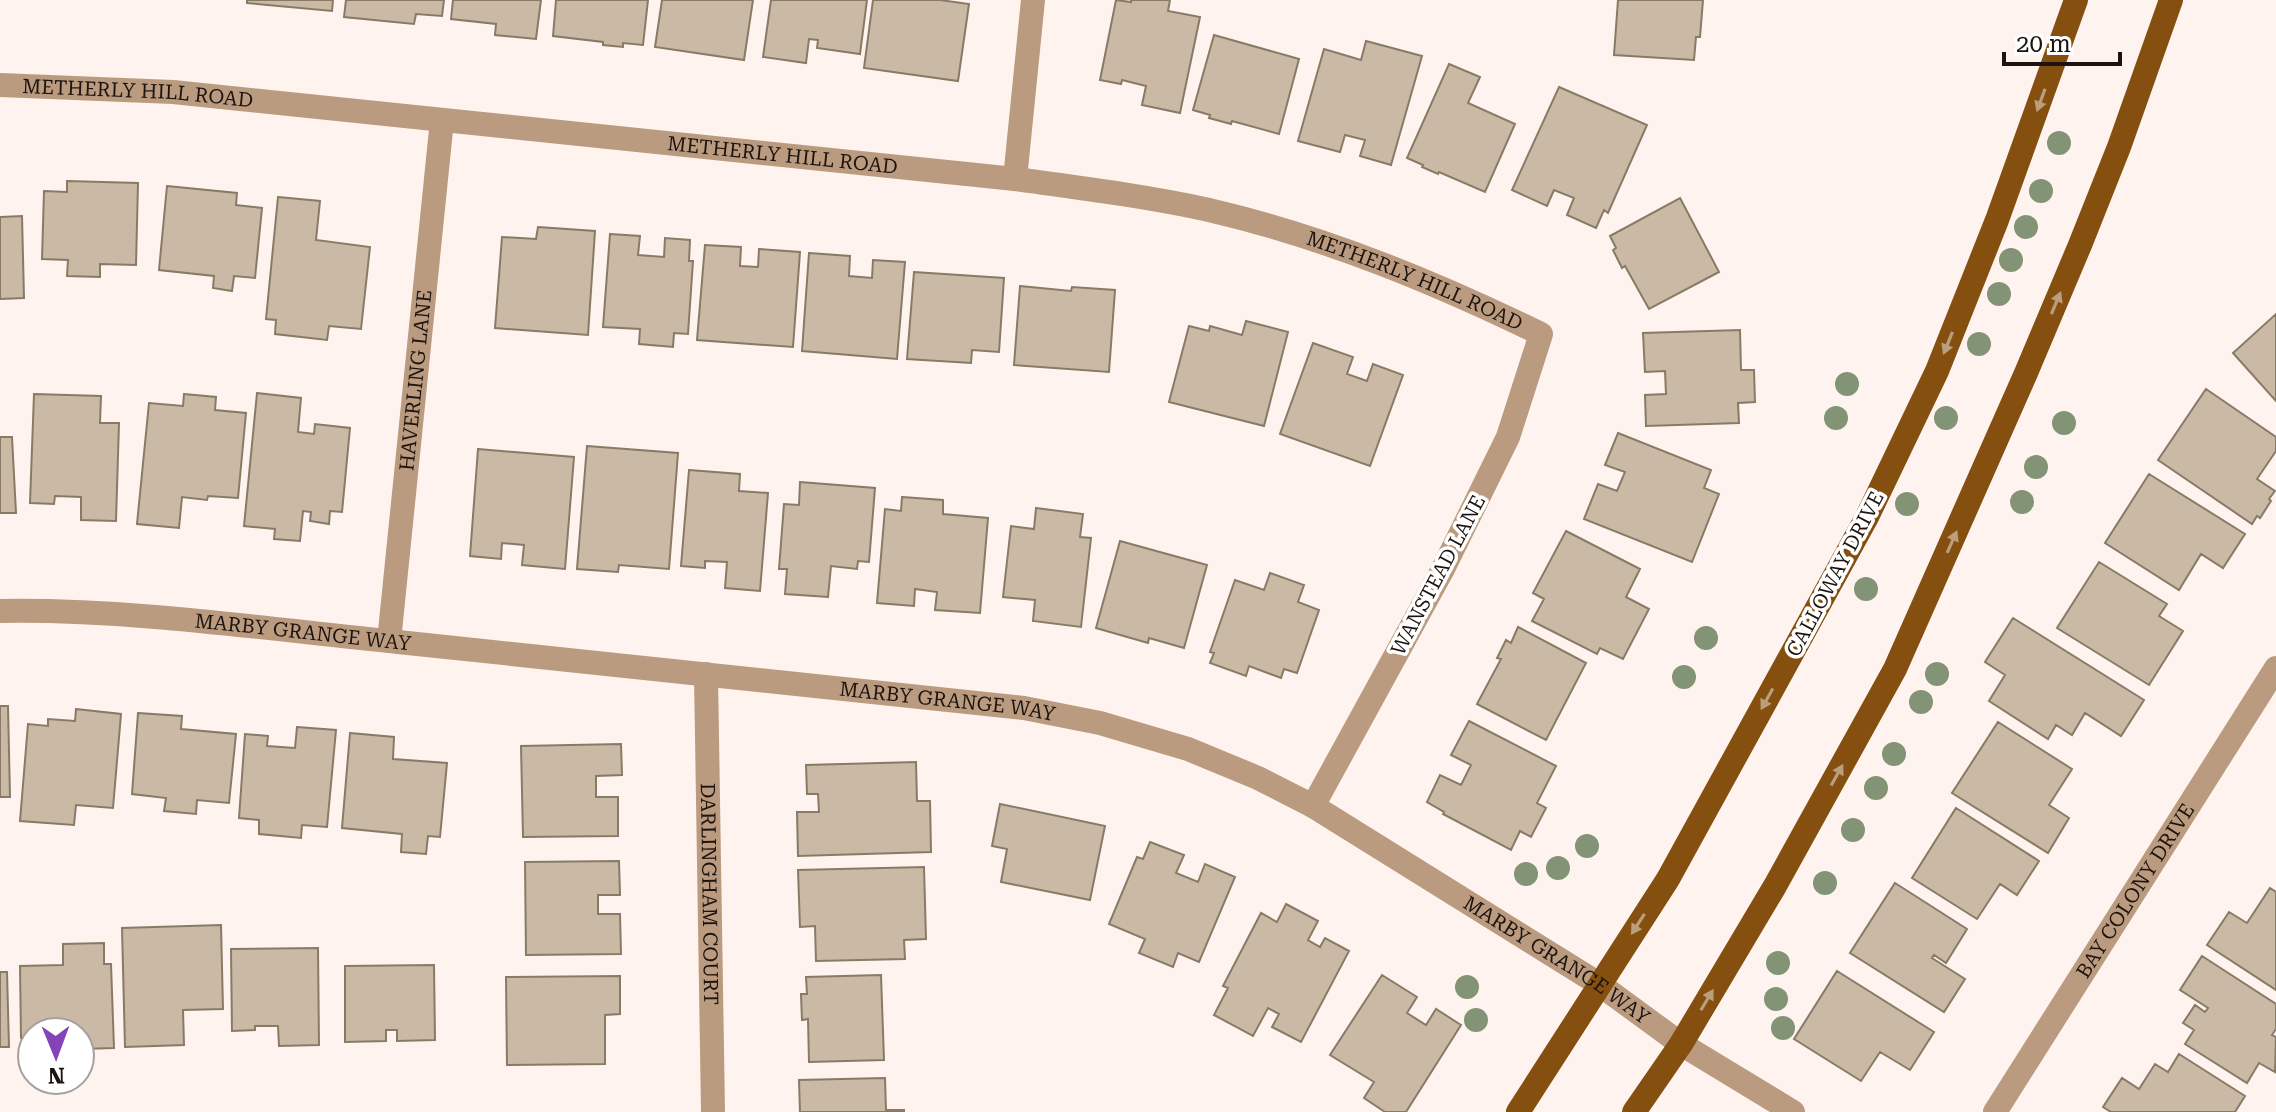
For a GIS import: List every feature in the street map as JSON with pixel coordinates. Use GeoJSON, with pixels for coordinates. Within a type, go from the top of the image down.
{"type":"FeatureCollection","features":[{"type":"Feature","properties":{"kind":"main road","name":"CALLOWAY DRIVE"},"geometry":{"type":"LineString","coordinates":[[1518,1112],[1668,879],[1867,517],[1937,371],[1997,220],[2076,0]]}},
{"type":"Feature","properties":{"kind":"main road"},"geometry":{"type":"LineString","coordinates":[[1634,1112],[1681,1044],[1775,886],[1895,669],[2080,245],[2136,103],[2171,0]]}},
{"type":"Feature","properties":{"kind":"street"},"geometry":{"type":"LineString","coordinates":[[1015,179],[1033,0]]}},
{"type":"Feature","properties":{"kind":"street","name":"METHERLY HILL ROAD"},"geometry":{"type":"LineString","coordinates":[[0,85],[173,92],[1015,179],[1122,193],[1295,234],[1393,267],[1461,295],[1541,334]]}},
{"type":"Feature","properties":{"kind":"street","name":"HAVERLING LANE"},"geometry":{"type":"LineString","coordinates":[[389,641],[442,120]]}},
{"type":"Feature","properties":{"kind":"street","name":"WANSTEAD LANE"},"geometry":{"type":"LineString","coordinates":[[1313,806],[1443,569],[1508,437],[1541,334]]}},
{"type":"Feature","properties":{"kind":"street","name":"MARBY GRANGE WAY"},"geometry":{"type":"LineString","coordinates":[[0,611],[58,610],[119,614],[389,641],[1024,708],[1100,723],[1188,749],[1258,778],[1313,806],[1599,984],[1681,1044],[1793,1112]]}},
{"type":"Feature","properties":{"kind":"street","name":"BAY COLONY DRIVE"},"geometry":{"type":"LineString","coordinates":[[1995,1112],[2276,668]]}},
{"type":"Feature","properties":{"kind":"street","name":"DARLINGHAM COURT"},"geometry":{"type":"LineString","coordinates":[[706,674],[713,1112]]}},
{"type":"Feature","properties":{"kind":"building"},"geometry":{"type":"Polygon","coordinates":[[[247,0],[333,0],[332,11],[247,3],[247,0]]]}},
{"type":"Feature","properties":{"kind":"building"},"geometry":{"type":"Polygon","coordinates":[[[346,0],[444,0],[442,16],[416,14],[414,24],[344,17],[346,0]]]}},
{"type":"Feature","properties":{"kind":"building"},"geometry":{"type":"Polygon","coordinates":[[[453,0],[541,0],[536,39],[495,35],[496,24],[451,19],[453,0]]]}},
{"type":"Feature","properties":{"kind":"building"},"geometry":{"type":"Polygon","coordinates":[[[556,0],[648,0],[643,45],[603,45],[603,42],[553,36],[556,0]]]}},
{"type":"Feature","properties":{"kind":"building"},"geometry":{"type":"Polygon","coordinates":[[[662,0],[753,0],[744,60],[655,47],[662,0]]]}},
{"type":"Feature","properties":{"kind":"building"},"geometry":{"type":"Polygon","coordinates":[[[771,0],[867,0],[860,54],[817,48],[818,40],[809,39],[806,63],[763,57],[771,0]]]}},
{"type":"Feature","properties":{"kind":"building"},"geometry":{"type":"Polygon","coordinates":[[[873,0],[940,0],[969,4],[958,81],[864,68],[873,0]]]}},
{"type":"Feature","properties":{"kind":"building"},"geometry":{"type":"Polygon","coordinates":[[[1116,0],[1170,0],[1168,11],[1200,17],[1180,113],[1142,105],[1146,86],[1122,80],[1121,84],[1100,80],[1116,0]]]}},
{"type":"Feature","properties":{"kind":"building"},"geometry":{"type":"Polygon","coordinates":[[[1618,0],[1703,0],[1700,37],[1696,37],[1694,60],[1614,55],[1618,0]]]}},
{"type":"Feature","properties":{"kind":"building"},"geometry":{"type":"Polygon","coordinates":[[[1214,35],[1299,59],[1279,134],[1209,118],[1210,115],[1193,110],[1214,35]]]}},
{"type":"Feature","properties":{"kind":"building"},"geometry":{"type":"Polygon","coordinates":[[[1366,41],[1422,56],[1391,165],[1360,156],[1365,140],[1345,135],[1340,152],[1298,141],[1324,49],[1361,60],[1366,41]]]}},
{"type":"Feature","properties":{"kind":"building"},"geometry":{"type":"Polygon","coordinates":[[[1449,64],[1480,77],[1468,103],[1515,124],[1485,192],[1407,158],[1449,64]]]}},
{"type":"Feature","properties":{"kind":"building"},"geometry":{"type":"Polygon","coordinates":[[[1559,87],[1647,125],[1608,213],[1604,210],[1596,228],[1567,215],[1574,198],[1554,190],[1547,206],[1512,190],[1559,87]]]}},
{"type":"Feature","properties":{"kind":"building"},"geometry":{"type":"Polygon","coordinates":[[[67,181],[138,183],[136,265],[100,264],[100,277],[67,276],[68,260],[42,259],[44,191],[67,192],[67,181]]]}},
{"type":"Feature","properties":{"kind":"building"},"geometry":{"type":"Polygon","coordinates":[[[167,186],[237,193],[236,205],[262,208],[255,278],[234,276],[232,291],[213,288],[214,276],[159,270],[167,186]]]}},
{"type":"Feature","properties":{"kind":"building"},"geometry":{"type":"Polygon","coordinates":[[[278,197],[320,201],[316,240],[370,247],[361,329],[329,326],[327,340],[275,334],[276,320],[266,319],[278,197]]]}},
{"type":"Feature","properties":{"kind":"building"},"geometry":{"type":"Polygon","coordinates":[[[1680,198],[1719,272],[1649,309],[1625,266],[1622,268],[1610,236],[1680,198]]]}},
{"type":"Feature","properties":{"kind":"building"},"geometry":{"type":"Polygon","coordinates":[[[22,216],[24,298],[0,299],[0,217],[22,216]]]}},
{"type":"Feature","properties":{"kind":"building"},"geometry":{"type":"Polygon","coordinates":[[[538,227],[595,231],[588,335],[495,328],[502,237],[536,239],[538,227]]]}},
{"type":"Feature","properties":{"kind":"building"},"geometry":{"type":"Polygon","coordinates":[[[610,234],[640,236],[638,255],[664,257],[665,238],[690,240],[689,261],[693,261],[688,334],[674,333],[673,347],[639,344],[640,329],[603,327],[610,234]]]}},
{"type":"Feature","properties":{"kind":"building"},"geometry":{"type":"Polygon","coordinates":[[[705,245],[741,247],[740,266],[758,267],[759,249],[800,252],[793,347],[697,340],[705,245]]]}},
{"type":"Feature","properties":{"kind":"building"},"geometry":{"type":"Polygon","coordinates":[[[809,253],[850,256],[849,276],[872,278],[873,260],[905,262],[897,359],[802,351],[809,253]]]}},
{"type":"Feature","properties":{"kind":"building"},"geometry":{"type":"Polygon","coordinates":[[[914,272],[1004,278],[999,352],[972,350],[971,363],[907,359],[914,272]]]}},
{"type":"Feature","properties":{"kind":"building"},"geometry":{"type":"Polygon","coordinates":[[[1020,286],[1071,291],[1072,287],[1115,290],[1109,372],[1014,365],[1020,286]]]}},
{"type":"Feature","properties":{"kind":"building"},"geometry":{"type":"Polygon","coordinates":[[[2276,314],[2276,401],[2233,353],[2276,314]]]}},
{"type":"Feature","properties":{"kind":"building"},"geometry":{"type":"Polygon","coordinates":[[[1246,321],[1288,332],[1264,426],[1169,402],[1189,326],[1209,331],[1210,326],[1242,335],[1246,321]]]}},
{"type":"Feature","properties":{"kind":"building"},"geometry":{"type":"Polygon","coordinates":[[[1740,330],[1741,370],[1754,370],[1755,402],[1738,403],[1739,423],[1646,426],[1645,395],[1666,394],[1665,371],[1645,372],[1643,333],[1740,330]]]}},
{"type":"Feature","properties":{"kind":"building"},"geometry":{"type":"Polygon","coordinates":[[[1313,343],[1353,357],[1347,374],[1367,381],[1373,364],[1403,375],[1370,466],[1280,434],[1313,343]]]}},
{"type":"Feature","properties":{"kind":"building"},"geometry":{"type":"Polygon","coordinates":[[[2206,389],[2276,437],[2276,451],[2257,479],[2275,491],[2260,518],[2257,516],[2252,524],[2158,460],[2206,389]]]}},
{"type":"Feature","properties":{"kind":"building"},"geometry":{"type":"Polygon","coordinates":[[[257,393],[301,398],[298,432],[314,434],[315,424],[350,428],[342,512],[330,511],[329,524],[310,521],[311,512],[303,511],[300,541],[274,539],[275,529],[244,526],[257,393]]]}},
{"type":"Feature","properties":{"kind":"building"},"geometry":{"type":"Polygon","coordinates":[[[34,394],[101,396],[100,423],[119,423],[116,521],[81,520],[81,497],[55,496],[54,504],[30,503],[34,394]]]}},
{"type":"Feature","properties":{"kind":"building"},"geometry":{"type":"Polygon","coordinates":[[[184,394],[216,397],[215,410],[246,413],[238,498],[208,496],[207,500],[182,497],[179,528],[137,524],[149,403],[183,406],[184,394]]]}},
{"type":"Feature","properties":{"kind":"building"},"geometry":{"type":"Polygon","coordinates":[[[1618,433],[1711,470],[1704,488],[1719,494],[1692,562],[1584,519],[1598,484],[1617,491],[1625,472],[1605,465],[1618,433]]]}},
{"type":"Feature","properties":{"kind":"building"},"geometry":{"type":"Polygon","coordinates":[[[0,437],[12,437],[16,513],[0,513],[0,437]]]}},
{"type":"Feature","properties":{"kind":"building"},"geometry":{"type":"Polygon","coordinates":[[[587,446],[678,453],[669,569],[619,565],[618,572],[577,569],[587,446]]]}},
{"type":"Feature","properties":{"kind":"building"},"geometry":{"type":"Polygon","coordinates":[[[478,449],[574,457],[565,569],[522,565],[524,545],[502,543],[501,559],[470,556],[478,449]]]}},
{"type":"Feature","properties":{"kind":"building"},"geometry":{"type":"Polygon","coordinates":[[[689,470],[740,474],[739,491],[768,493],[760,591],[725,588],[727,562],[705,561],[705,568],[681,566],[689,470]]]}},
{"type":"Feature","properties":{"kind":"building"},"geometry":{"type":"Polygon","coordinates":[[[2149,474],[2245,534],[2223,568],[2201,554],[2179,590],[2105,543],[2149,474]]]}},
{"type":"Feature","properties":{"kind":"building"},"geometry":{"type":"Polygon","coordinates":[[[800,482],[875,488],[869,562],[858,561],[857,569],[831,566],[828,597],[785,594],[787,569],[779,569],[784,504],[799,505],[800,482]]]}},
{"type":"Feature","properties":{"kind":"building"},"geometry":{"type":"Polygon","coordinates":[[[902,497],[943,500],[943,514],[988,518],[980,613],[935,610],[937,592],[915,589],[914,606],[877,603],[885,509],[901,511],[902,497]]]}},
{"type":"Feature","properties":{"kind":"building"},"geometry":{"type":"Polygon","coordinates":[[[1036,508],[1083,514],[1080,537],[1091,538],[1081,627],[1033,621],[1035,600],[1003,597],[1011,526],[1034,529],[1036,508]]]}},
{"type":"Feature","properties":{"kind":"building"},"geometry":{"type":"Polygon","coordinates":[[[1566,531],[1640,569],[1626,597],[1649,609],[1623,659],[1600,648],[1597,654],[1532,621],[1544,599],[1533,593],[1566,531]]]}},
{"type":"Feature","properties":{"kind":"building"},"geometry":{"type":"Polygon","coordinates":[[[1120,541],[1207,565],[1184,648],[1149,638],[1148,643],[1096,628],[1120,541]]]}},
{"type":"Feature","properties":{"kind":"building"},"geometry":{"type":"Polygon","coordinates":[[[2099,562],[2167,604],[2159,616],[2183,631],[2149,685],[2057,628],[2099,562]]]}},
{"type":"Feature","properties":{"kind":"building"},"geometry":{"type":"Polygon","coordinates":[[[1270,573],[1304,585],[1298,602],[1319,610],[1297,673],[1284,669],[1281,678],[1249,666],[1246,676],[1210,663],[1214,653],[1210,652],[1235,580],[1264,590],[1270,573]]]}},
{"type":"Feature","properties":{"kind":"building"},"geometry":{"type":"Polygon","coordinates":[[[2013,618],[2144,700],[2121,736],[2085,713],[2072,735],[2056,725],[2048,739],[1989,701],[2005,675],[1985,662],[2013,618]]]}},
{"type":"Feature","properties":{"kind":"building"},"geometry":{"type":"Polygon","coordinates":[[[1518,627],[1586,663],[1546,740],[1477,704],[1501,659],[1497,658],[1506,640],[1511,643],[1518,627]]]}},
{"type":"Feature","properties":{"kind":"building"},"geometry":{"type":"Polygon","coordinates":[[[0,706],[8,706],[10,797],[0,797],[0,706]]]}},
{"type":"Feature","properties":{"kind":"building"},"geometry":{"type":"Polygon","coordinates":[[[76,709],[121,714],[113,808],[76,805],[74,825],[20,821],[28,724],[48,726],[48,719],[75,721],[76,709]]]}},
{"type":"Feature","properties":{"kind":"building"},"geometry":{"type":"Polygon","coordinates":[[[138,713],[182,716],[181,729],[236,734],[229,803],[197,800],[196,814],[164,811],[166,798],[132,794],[138,713]]]}},
{"type":"Feature","properties":{"kind":"building"},"geometry":{"type":"Polygon","coordinates":[[[1469,721],[1556,766],[1537,803],[1546,808],[1531,837],[1520,831],[1511,850],[1443,814],[1427,802],[1440,775],[1461,785],[1471,765],[1451,755],[1469,721]]]}},
{"type":"Feature","properties":{"kind":"building"},"geometry":{"type":"Polygon","coordinates":[[[1998,722],[2072,769],[2049,805],[2069,818],[2048,853],[1952,793],[1998,722]]]}},
{"type":"Feature","properties":{"kind":"building"},"geometry":{"type":"Polygon","coordinates":[[[297,727],[336,730],[327,827],[302,825],[301,838],[259,834],[259,820],[239,818],[245,734],[268,736],[267,746],[295,748],[297,727]]]}},
{"type":"Feature","properties":{"kind":"building"},"geometry":{"type":"Polygon","coordinates":[[[350,733],[394,737],[393,759],[447,763],[440,837],[428,836],[426,854],[401,852],[402,834],[342,828],[350,733]]]}},
{"type":"Feature","properties":{"kind":"building"},"geometry":{"type":"Polygon","coordinates":[[[621,744],[622,775],[596,776],[596,797],[618,797],[618,836],[523,837],[521,746],[621,744]]]}},
{"type":"Feature","properties":{"kind":"building"},"geometry":{"type":"Polygon","coordinates":[[[916,762],[917,801],[930,801],[931,852],[798,856],[797,812],[819,812],[818,794],[807,794],[806,765],[916,762]]]}},
{"type":"Feature","properties":{"kind":"building"},"geometry":{"type":"Polygon","coordinates":[[[1000,804],[1105,826],[1090,900],[1001,882],[1007,849],[992,846],[1000,804]]]}},
{"type":"Feature","properties":{"kind":"building"},"geometry":{"type":"Polygon","coordinates":[[[1956,808],[2039,861],[2017,895],[2000,884],[1977,919],[1912,878],[1956,808]]]}},
{"type":"Feature","properties":{"kind":"building"},"geometry":{"type":"Polygon","coordinates":[[[1150,842],[1184,855],[1176,873],[1198,882],[1205,864],[1235,877],[1199,962],[1178,953],[1173,967],[1139,953],[1145,939],[1109,924],[1137,857],[1143,859],[1150,842]]]}},
{"type":"Feature","properties":{"kind":"building"},"geometry":{"type":"Polygon","coordinates":[[[619,861],[620,895],[598,895],[598,914],[620,914],[621,954],[526,955],[525,862],[619,861]]]}},
{"type":"Feature","properties":{"kind":"building"},"geometry":{"type":"Polygon","coordinates":[[[924,867],[926,939],[904,940],[905,959],[816,961],[815,926],[800,927],[798,870],[924,867]]]}},
{"type":"Feature","properties":{"kind":"building"},"geometry":{"type":"Polygon","coordinates":[[[1895,883],[1967,929],[1946,963],[1934,955],[1932,958],[1965,979],[1944,1012],[1850,953],[1895,883]]]}},
{"type":"Feature","properties":{"kind":"building"},"geometry":{"type":"Polygon","coordinates":[[[2270,888],[2276,892],[2276,990],[2207,945],[2229,912],[2247,923],[2270,888]]]}},
{"type":"Feature","properties":{"kind":"building"},"geometry":{"type":"Polygon","coordinates":[[[1286,904],[1318,921],[1308,940],[1320,947],[1325,938],[1349,951],[1301,1042],[1272,1027],[1279,1014],[1268,1008],[1253,1036],[1214,1015],[1228,988],[1223,986],[1261,913],[1277,922],[1286,904]]]}},
{"type":"Feature","properties":{"kind":"building"},"geometry":{"type":"Polygon","coordinates":[[[221,925],[223,1009],[183,1010],[184,1045],[125,1047],[122,928],[221,925]]]}},
{"type":"Feature","properties":{"kind":"building"},"geometry":{"type":"Polygon","coordinates":[[[104,943],[104,964],[111,964],[114,1048],[96,1049],[96,1016],[21,1016],[20,966],[63,965],[63,944],[104,943]]]}},
{"type":"Feature","properties":{"kind":"building"},"geometry":{"type":"Polygon","coordinates":[[[318,948],[319,1045],[279,1046],[278,1026],[255,1026],[255,1030],[232,1031],[231,949],[318,948]]]}},
{"type":"Feature","properties":{"kind":"building"},"geometry":{"type":"Polygon","coordinates":[[[2202,956],[2276,1004],[2276,1029],[2272,1035],[2276,1037],[2275,1072],[2259,1063],[2247,1083],[2185,1044],[2194,1030],[2183,1023],[2195,1005],[2205,1012],[2208,1008],[2180,990],[2202,956]]]}},
{"type":"Feature","properties":{"kind":"building"},"geometry":{"type":"Polygon","coordinates":[[[434,965],[435,1040],[397,1041],[397,1030],[386,1030],[386,1041],[345,1042],[345,966],[434,965]]]}},
{"type":"Feature","properties":{"kind":"building"},"geometry":{"type":"Polygon","coordinates":[[[1837,971],[1934,1032],[1910,1070],[1880,1052],[1861,1081],[1794,1039],[1837,971]]]}},
{"type":"Feature","properties":{"kind":"building"},"geometry":{"type":"Polygon","coordinates":[[[0,972],[7,972],[9,1047],[0,1047],[0,972]]]}},
{"type":"Feature","properties":{"kind":"building"},"geometry":{"type":"Polygon","coordinates":[[[881,975],[884,1060],[809,1062],[808,1019],[802,1020],[801,994],[807,994],[806,977],[881,975]]]}},
{"type":"Feature","properties":{"kind":"building"},"geometry":{"type":"Polygon","coordinates":[[[1382,975],[1417,997],[1407,1013],[1426,1025],[1436,1009],[1461,1025],[1406,1112],[1385,1112],[1364,1098],[1374,1082],[1330,1055],[1382,975]]]}},
{"type":"Feature","properties":{"kind":"building"},"geometry":{"type":"Polygon","coordinates":[[[620,976],[620,1014],[605,1015],[605,1064],[507,1065],[506,977],[620,976]]]}},
{"type":"Feature","properties":{"kind":"building"},"geometry":{"type":"Polygon","coordinates":[[[2179,1054],[2245,1096],[2235,1112],[2111,1112],[2103,1107],[2122,1078],[2139,1089],[2155,1064],[2168,1072],[2179,1054]]]}},
{"type":"Feature","properties":{"kind":"building"},"geometry":{"type":"Polygon","coordinates":[[[885,1078],[886,1110],[904,1112],[800,1112],[799,1080],[885,1078]]]}}]}
